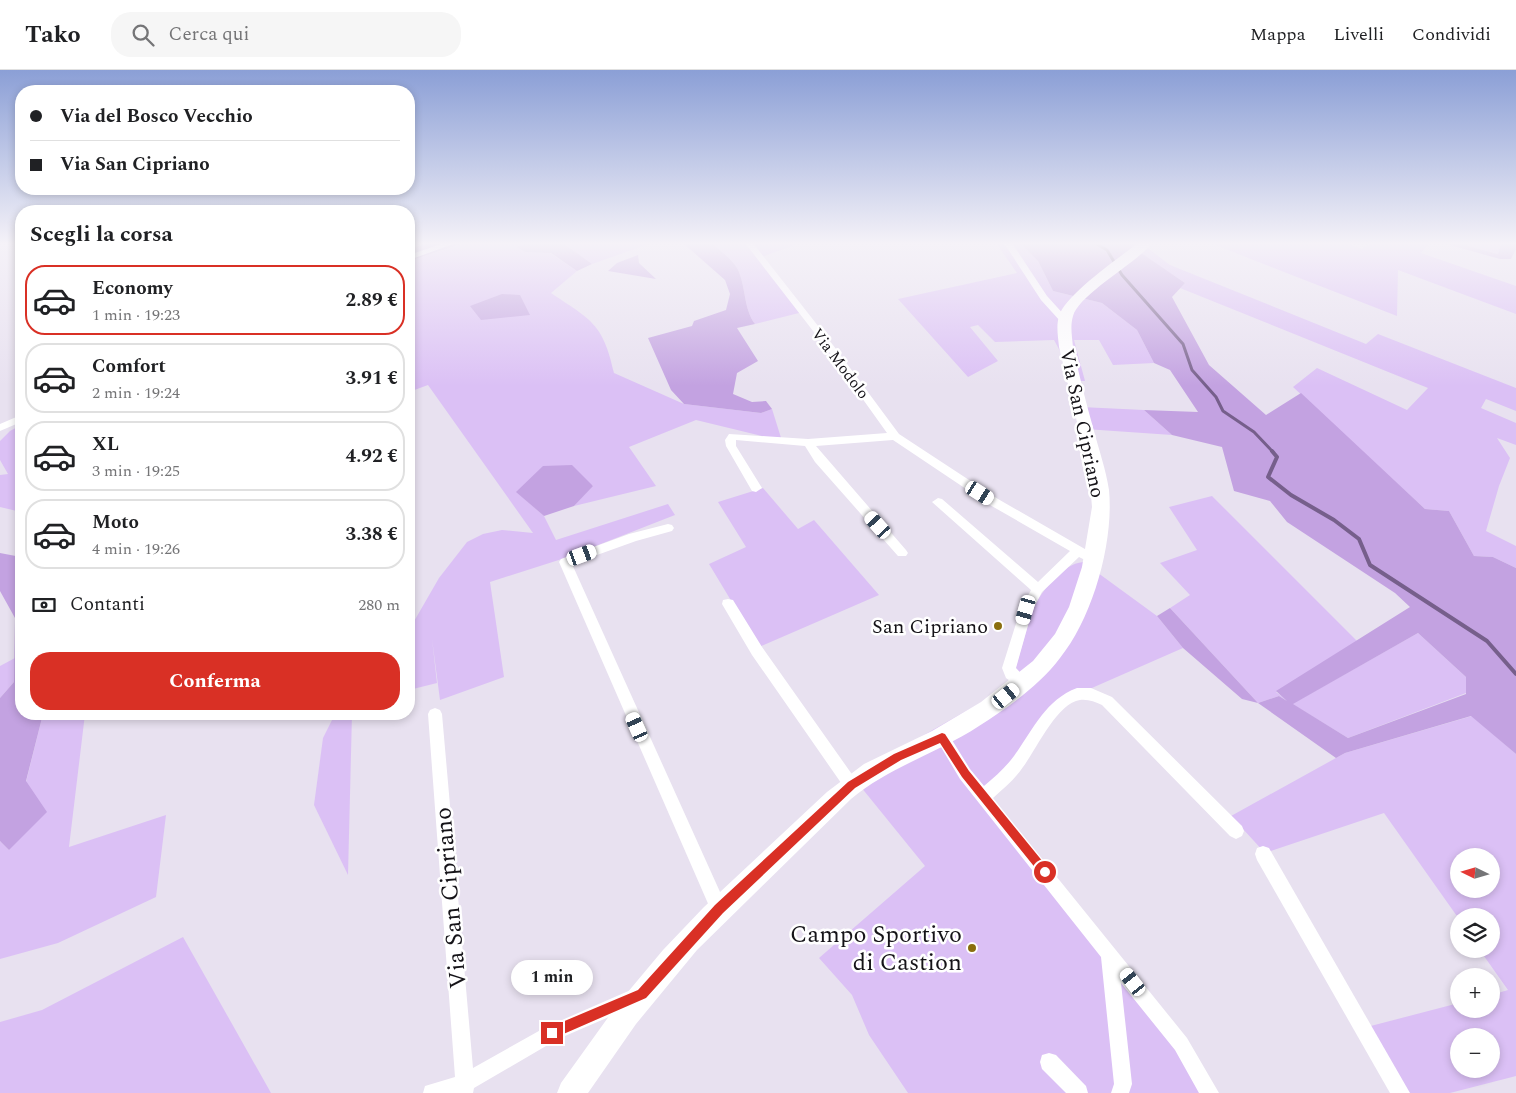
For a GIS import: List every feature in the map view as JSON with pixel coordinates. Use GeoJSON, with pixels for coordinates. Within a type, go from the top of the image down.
{"type":"FeatureCollection","features":[{"type":"Feature","properties":{"kind":"main road"},"geometry":{"type":"LineString","coordinates":[[1064,320],[1074,303],[1089,291]]}},
{"type":"Feature","properties":{"kind":"main road","name":"Via San Cipriano"},"geometry":{"type":"LineString","coordinates":[[571,1093],[642,994],[719,909],[851,785],[898,757],[942,737],[1006,696],[1050,656],[1067,632],[1086,555],[1100,529],[1100,488],[1096,464],[1064,337],[1064,320]]}},
{"type":"Feature","properties":{"kind":"street","name":"Via Modolo"},"geometry":{"type":"LineString","coordinates":[[786,291],[895,436],[973,488],[1086,555]]}},
{"type":"Feature","properties":{"kind":"street"},"geometry":{"type":"LineString","coordinates":[[1039,291],[1064,320]]}},
{"type":"Feature","properties":{"kind":"street"},"geometry":{"type":"LineString","coordinates":[[0,428],[15,421]]}},
{"type":"Feature","properties":{"kind":"street"},"geometry":{"type":"LineString","coordinates":[[756,488],[731,446],[730,440],[733,436],[808,443],[895,436]]}},
{"type":"Feature","properties":{"kind":"street"},"geometry":{"type":"LineString","coordinates":[[808,443],[819,459],[902,552]]}},
{"type":"Feature","properties":{"kind":"street"},"geometry":{"type":"LineString","coordinates":[[938,502],[1038,589]]}},
{"type":"Feature","properties":{"kind":"street"},"geometry":{"type":"LineString","coordinates":[[668,528],[633,537],[566,562],[719,909]]}},
{"type":"Feature","properties":{"kind":"street"},"geometry":{"type":"LineString","coordinates":[[1022,682],[1011,674],[1009,668],[1026,610],[1038,589],[1086,555]]}},
{"type":"Feature","properties":{"kind":"street"},"geometry":{"type":"LineString","coordinates":[[728,604],[757,651],[851,785]]}},
{"type":"Feature","properties":{"kind":"street"},"geometry":{"type":"LineString","coordinates":[[984,796],[1019,762],[1042,722],[1068,699],[1078,694],[1089,693],[1108,701],[1236,831]]}},
{"type":"Feature","properties":{"kind":"street","name":"Via San Cipriano"},"geometry":{"type":"LineString","coordinates":[[435,714],[464,1088]]}},
{"type":"Feature","properties":{"kind":"street"},"geometry":{"type":"LineString","coordinates":[[942,737],[965,774],[1109,952],[1180,1044],[1210,1093]]}},
{"type":"Feature","properties":{"kind":"street"},"geometry":{"type":"LineString","coordinates":[[1263,854],[1401,1093]]}},
{"type":"Feature","properties":{"kind":"street"},"geometry":{"type":"LineString","coordinates":[[1109,952],[1123,1084],[1120,1093]]}},
{"type":"Feature","properties":{"kind":"street","name":"Via San Cipriano"},"geometry":{"type":"LineString","coordinates":[[432,1093],[464,1088],[552,1033],[642,994]]}},
{"type":"Feature","properties":{"kind":"street"},"geometry":{"type":"LineString","coordinates":[[1048,1062],[1079,1093]]}},
{"type":"Feature","properties":{"kind":"shaded area"},"geometry":{"type":"Polygon","coordinates":[[[415,291],[554,291],[551,293],[586,317],[600,333],[610,356],[614,373],[684,404],[761,413],[772,409],[782,441],[696,420],[629,447],[656,486],[574,506],[593,485],[517,492],[544,516],[556,540],[668,504],[675,515],[565,558],[490,582],[504,677],[440,700],[432,639],[437,683],[415,688],[415,620],[439,578],[467,542],[483,534],[502,530],[533,533],[428,385],[415,390],[415,291]]]}},
{"type":"Feature","properties":{"kind":"shaded area"},"geometry":{"type":"Polygon","coordinates":[[[729,291],[744,291],[751,318],[755,324],[737,328],[758,361],[737,373],[733,394],[752,402],[766,401],[772,409],[761,413],[684,404],[671,390],[648,338],[692,326],[694,321],[726,310],[730,294],[729,291]]]}},
{"type":"Feature","properties":{"kind":"shaded area"},"geometry":{"type":"Polygon","coordinates":[[[744,291],[787,291],[803,312],[755,324],[747,306],[744,291]]]}},
{"type":"Feature","properties":{"kind":"shaded area"},"geometry":{"type":"Polygon","coordinates":[[[936,291],[1053,291],[1102,303],[1137,330],[1154,363],[1113,365],[1099,340],[1074,340],[1085,381],[1073,381],[1072,373],[1054,340],[995,342],[978,325],[970,327],[998,361],[968,377],[898,299],[936,291]]]}},
{"type":"Feature","properties":{"kind":"shaded area"},"geometry":{"type":"Polygon","coordinates":[[[1053,291],[1178,291],[1172,297],[1209,365],[1266,415],[1301,393],[1425,509],[1449,511],[1474,556],[1493,557],[1516,568],[1516,754],[1471,716],[1345,753],[1336,758],[1258,703],[1279,696],[1287,701],[1276,691],[1410,607],[1395,593],[1287,522],[1270,501],[1234,491],[1222,447],[1172,435],[1144,410],[1198,412],[1170,370],[1154,363],[1137,330],[1102,303],[1053,291]],[[1418,633],[1293,704],[1348,738],[1466,694],[1466,677],[1418,633]]]}},
{"type":"Feature","properties":{"kind":"shaded area"},"geometry":{"type":"Polygon","coordinates":[[[1187,291],[1234,291],[1366,344],[1378,334],[1516,388],[1516,411],[1486,399],[1481,408],[1516,423],[1516,445],[1497,438],[1510,458],[1499,486],[1486,531],[1516,546],[1516,568],[1493,557],[1474,556],[1449,511],[1425,509],[1293,387],[1317,368],[1407,410],[1428,388],[1187,291]]]}},
{"type":"Feature","properties":{"kind":"shaded area"},"geometry":{"type":"Polygon","coordinates":[[[1332,291],[1398,291],[1397,316],[1332,291]]]}},
{"type":"Feature","properties":{"kind":"shaded area"},"geometry":{"type":"Polygon","coordinates":[[[1454,291],[1516,291],[1516,314],[1454,291]]]}},
{"type":"Feature","properties":{"kind":"shaded area"},"geometry":{"type":"Polygon","coordinates":[[[502,294],[520,295],[530,315],[481,320],[470,306],[502,294]]]}},
{"type":"Feature","properties":{"kind":"shaded area"},"geometry":{"type":"Polygon","coordinates":[[[1081,407],[1144,410],[1172,435],[1085,429],[1081,407]]]}},
{"type":"Feature","properties":{"kind":"shaded area"},"geometry":{"type":"Polygon","coordinates":[[[15,428],[15,511],[0,507],[0,475],[8,474],[0,460],[0,441],[15,428]]]}},
{"type":"Feature","properties":{"kind":"shaded area"},"geometry":{"type":"Polygon","coordinates":[[[572,465],[593,486],[574,506],[544,516],[516,492],[543,466],[572,465]]]}},
{"type":"Feature","properties":{"kind":"shaded area"},"geometry":{"type":"Polygon","coordinates":[[[763,488],[798,529],[814,520],[879,595],[759,647],[709,564],[746,547],[718,502],[763,488]]]}},
{"type":"Feature","properties":{"kind":"shaded area"},"geometry":{"type":"Polygon","coordinates":[[[1212,496],[1357,641],[1276,692],[1291,704],[1279,696],[1258,703],[1170,608],[1190,595],[1160,563],[1197,550],[1169,507],[1212,496]]]}},
{"type":"Feature","properties":{"kind":"shaded area"},"geometry":{"type":"Polygon","coordinates":[[[0,553],[15,556],[15,618],[0,591],[0,553]]]}},
{"type":"Feature","properties":{"kind":"shaded area","name":"Campo Sportivo di Castion"},"geometry":{"type":"Polygon","coordinates":[[[1083,562],[1157,616],[1183,648],[1085,691],[1059,705],[984,795],[1208,1093],[908,1093],[869,1035],[852,995],[819,958],[925,866],[852,776],[994,695],[1018,673],[1015,670],[1033,608],[1054,579],[1068,568],[1083,562]]]}},
{"type":"Feature","properties":{"kind":"shaded area"},"geometry":{"type":"Polygon","coordinates":[[[1170,608],[1258,703],[1242,699],[1183,648],[1157,616],[1170,608]]]}},
{"type":"Feature","properties":{"kind":"shaded area"},"geometry":{"type":"Polygon","coordinates":[[[15,618],[15,720],[41,720],[26,781],[47,812],[9,850],[0,841],[0,698],[14,682],[15,618]]]}},
{"type":"Feature","properties":{"kind":"shaded area"},"geometry":{"type":"Polygon","coordinates":[[[1418,633],[1466,677],[1466,693],[1348,738],[1292,704],[1418,633]]]}},
{"type":"Feature","properties":{"kind":"shaded area"},"geometry":{"type":"Polygon","coordinates":[[[15,658],[14,682],[0,698],[0,666],[15,658]]]}},
{"type":"Feature","properties":{"kind":"shaded area"},"geometry":{"type":"Polygon","coordinates":[[[1472,716],[1516,754],[1516,1076],[1450,1093],[1398,1093],[1363,1028],[1450,1005],[1450,1018],[1500,1018],[1500,992],[1508,990],[1500,979],[1500,968],[1492,968],[1485,958],[1500,958],[1500,908],[1451,908],[1384,813],[1265,853],[1231,816],[1345,753],[1472,716]]]}},
{"type":"Feature","properties":{"kind":"shaded area"},"geometry":{"type":"Polygon","coordinates":[[[42,720],[84,720],[69,847],[166,815],[156,897],[58,943],[0,959],[0,841],[9,850],[42,720]]]}},
{"type":"Feature","properties":{"kind":"shaded area"},"geometry":{"type":"Polygon","coordinates":[[[332,720],[352,720],[348,875],[314,805],[323,738],[332,720]]]}},
{"type":"Feature","properties":{"kind":"shaded area"},"geometry":{"type":"Polygon","coordinates":[[[183,937],[271,1093],[0,1093],[0,1022],[42,1010],[183,937]]]}},
{"type":"Feature","properties":{"kind":"waterway"},"geometry":{"type":"LineString","coordinates":[[1136,291],[1183,344],[1192,370],[1216,397],[1223,411],[1254,432],[1273,452]]}},
{"type":"Feature","properties":{"kind":"waterway"},"geometry":{"type":"LineString","coordinates":[[1272,451],[1277,457],[1268,477],[1291,495],[1334,520],[1359,539],[1370,565],[1487,641],[1516,674]]}},
{"type":"Feature","properties":{"kind":"place","name":"San Cipriano"},"geometry":{"type":"Point","coordinates":[998,626]}},
{"type":"Feature","properties":{"kind":"place","name":"Campo Sportivo di Castion"},"geometry":{"type":"Point","coordinates":[972,948]}},
{"type":"Feature","properties":{"kind":"route"},"geometry":{"type":"LineString","coordinates":[[552,1033],[642,994],[686,943],[719,909],[851,785],[898,757],[942,737],[965,774],[1045,872]]}}]}
